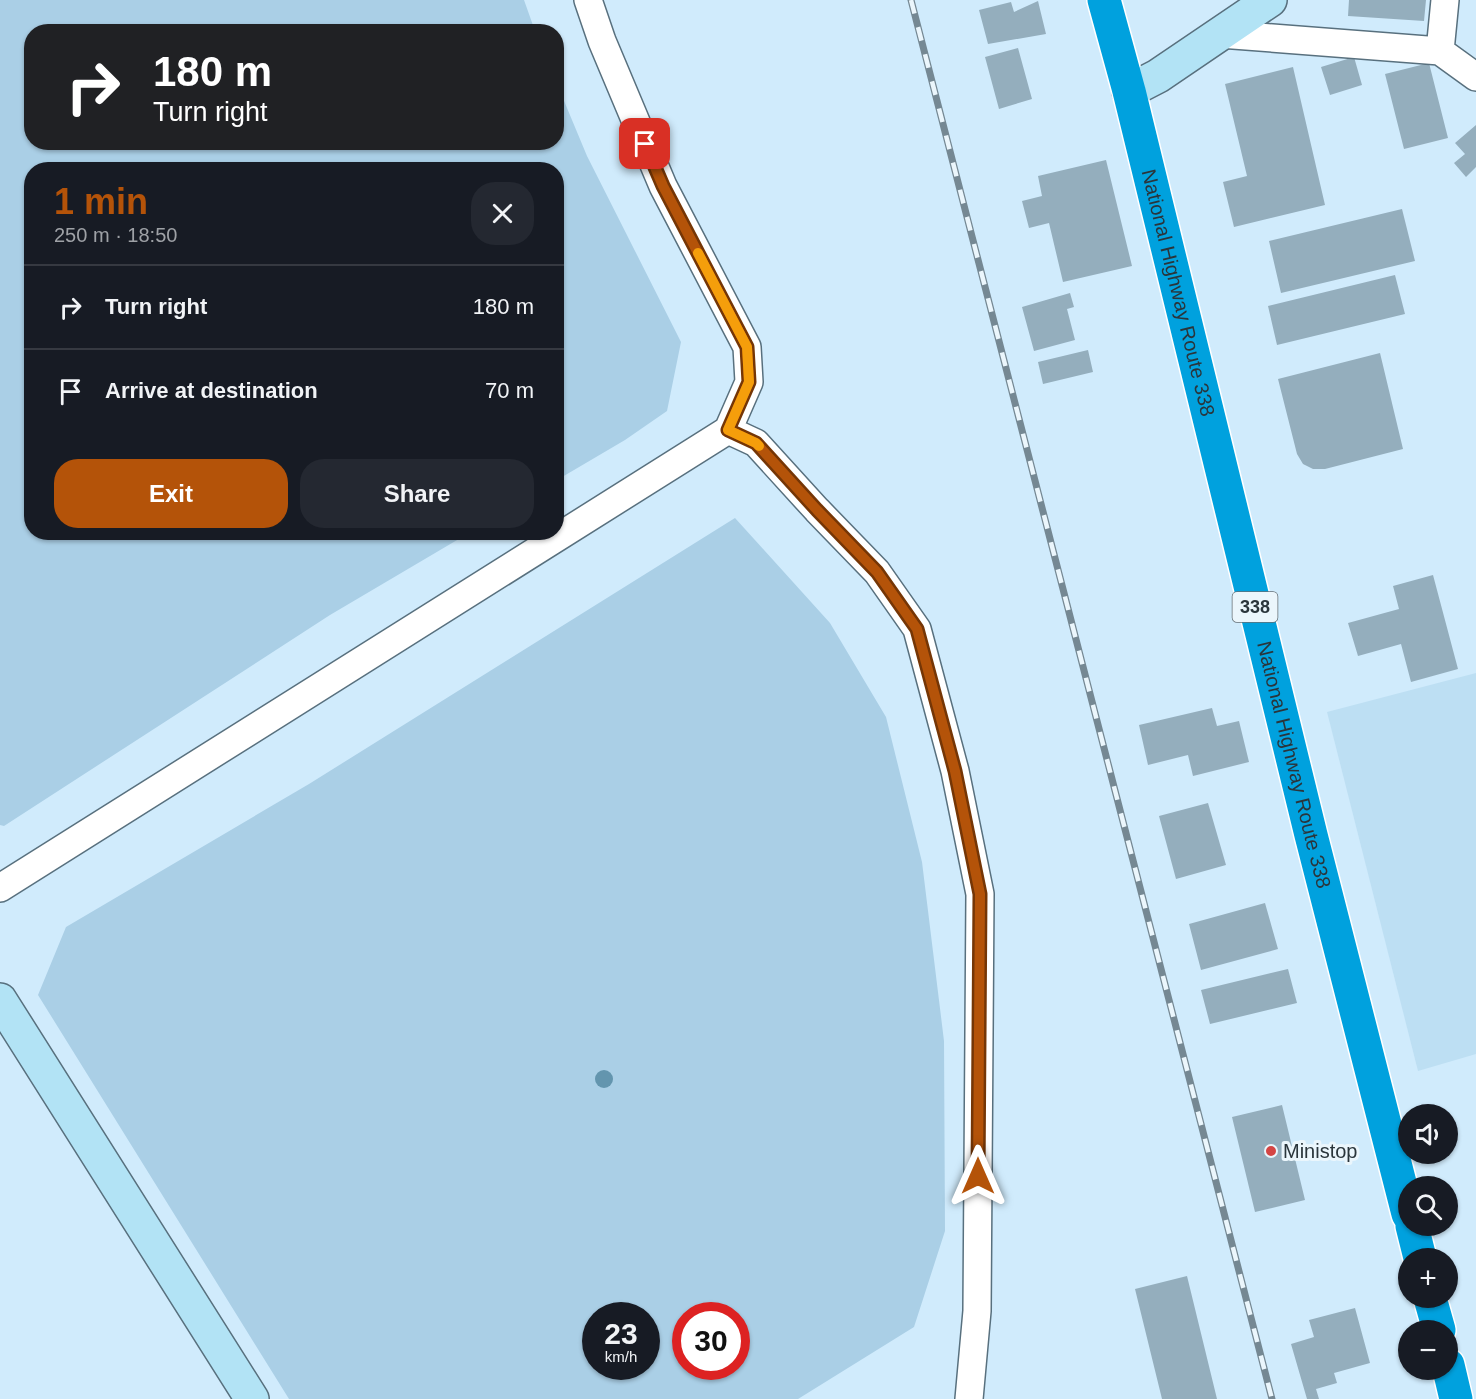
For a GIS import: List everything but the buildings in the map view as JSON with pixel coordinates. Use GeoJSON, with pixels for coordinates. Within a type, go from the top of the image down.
{"type":"FeatureCollection","features":[{"type":"Feature","properties":{"kind":"highway","name":"National Highway Route 338"},"geometry":{"type":"LineString","coordinates":[[1104,0],[1129,91],[1311,835],[1398,1176]]}},
{"type":"Feature","properties":{"kind":"highway"},"geometry":{"type":"LineString","coordinates":[[1452,1380],[1456,1399]]}},
{"type":"Feature","properties":{"kind":"street"},"geometry":{"type":"LineString","coordinates":[[564,533],[728,430],[749,382],[747,347],[663,186],[602,41],[588,0]]}},
{"type":"Feature","properties":{"kind":"street"},"geometry":{"type":"LineString","coordinates":[[1129,91],[1158,76],[1270,0]]}},
{"type":"Feature","properties":{"kind":"street"},"geometry":{"type":"LineString","coordinates":[[1440,51],[1445,0]]}},
{"type":"Feature","properties":{"kind":"street"},"geometry":{"type":"LineString","coordinates":[[1220,34],[1440,51],[1476,78]]}},
{"type":"Feature","properties":{"kind":"street"},"geometry":{"type":"LineString","coordinates":[[728,430],[756,443],[877,572],[917,629],[955,771],[980,894],[977,1311],[969,1399]]}},
{"type":"Feature","properties":{"kind":"street"},"geometry":{"type":"LineString","coordinates":[[0,888],[553,540]]}},
{"type":"Feature","properties":{"kind":"street"},"geometry":{"type":"LineString","coordinates":[[0,1000],[252,1399]]}},
{"type":"Feature","properties":{"kind":"shaded area"},"geometry":{"type":"Polygon","coordinates":[[[0,0],[524,0],[533,24],[24,24],[24,150],[564,150],[564,101],[587,156],[681,342],[667,411],[625,440],[564,476],[564,162],[24,162],[24,540],[457,540],[330,615],[4,826],[0,825],[0,0]]]}},
{"type":"Feature","properties":{"kind":"shaded area"},"geometry":{"type":"Polygon","coordinates":[[[735,518],[830,623],[886,717],[922,862],[944,1041],[945,1231],[914,1327],[798,1399],[289,1399],[38,995],[66,927],[309,784],[735,518]]]}},
{"type":"Feature","properties":{"kind":"shaded area"},"geometry":{"type":"Polygon","coordinates":[[[1476,673],[1476,1054],[1418,1071],[1327,712],[1476,673]]]}},
{"type":"Feature","properties":{"kind":"railway"},"geometry":{"type":"LineString","coordinates":[[911,0],[1272,1399]]}},
{"type":"Feature","properties":{"kind":"slow traffic"},"geometry":{"type":"LineString","coordinates":[[698,253],[747,347],[749,382],[728,430],[759,446]]}},
{"type":"Feature","properties":{"kind":"place","name":"Ministop"},"geometry":{"type":"Point","coordinates":[1271,1151]}},
{"type":"Feature","properties":{"kind":"route"},"geometry":{"type":"LineString","coordinates":[[645,144],[663,186],[747,347],[749,382],[728,430],[756,443],[776,464],[877,572],[917,629],[955,771],[980,894],[978,1176]]}}]}
